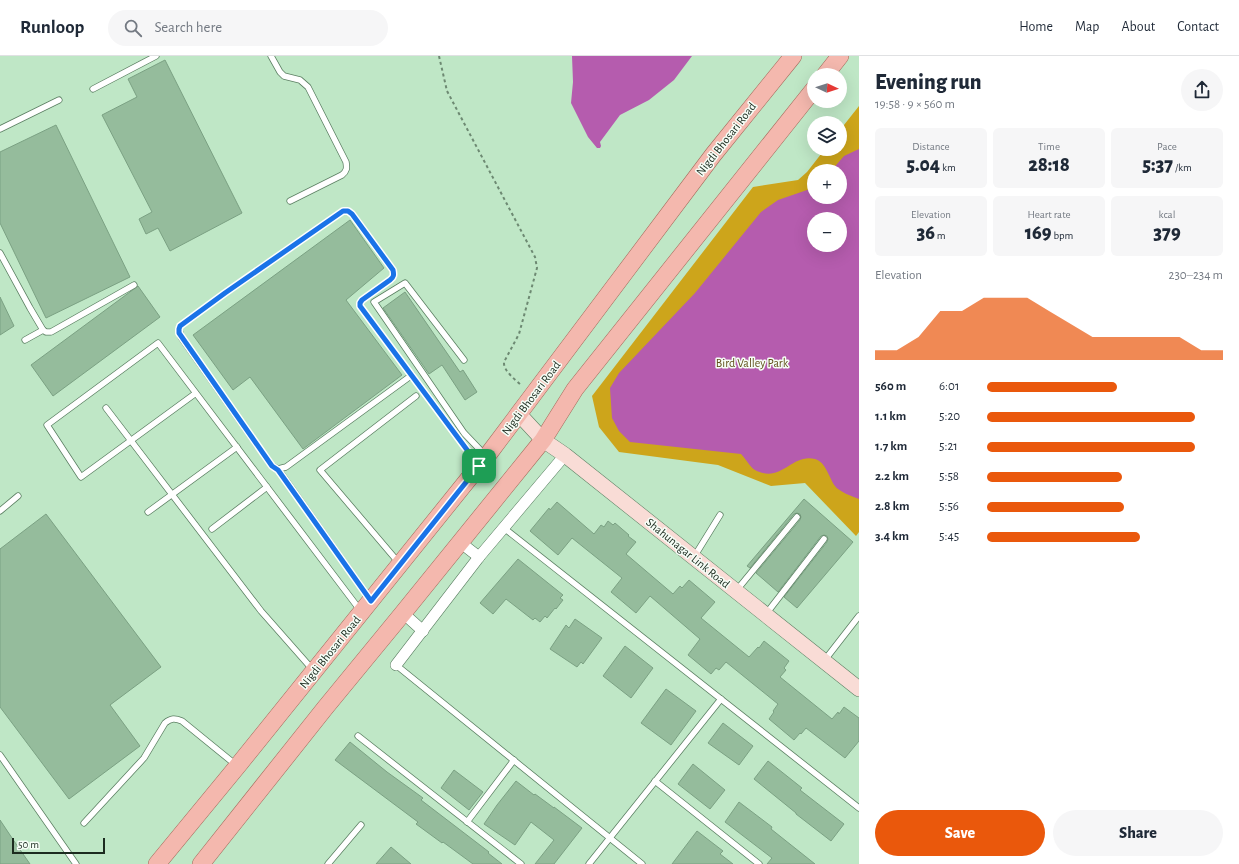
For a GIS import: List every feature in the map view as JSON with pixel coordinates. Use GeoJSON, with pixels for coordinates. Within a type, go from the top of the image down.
{"type":"FeatureCollection","features":[{"type":"Feature","properties":{"kind":"main road","name":"Nigdi Bhosari Road"},"geometry":{"type":"LineString","coordinates":[[157,864],[238,766],[483,461],[713,155],[793,56]]}},
{"type":"Feature","properties":{"kind":"main road"},"geometry":{"type":"LineString","coordinates":[[831,68],[840,56]]}},
{"type":"Feature","properties":{"kind":"main road"},"geometry":{"type":"LineString","coordinates":[[201,864],[324,708],[461,543],[543,440],[575,389],[807,98]]}},
{"type":"Feature","properties":{"kind":"street","name":"Shahunagar Link Road"},"geometry":{"type":"LineString","coordinates":[[519,414],[543,440],[565,455],[859,689]]}},
{"type":"Feature","properties":{"kind":"street"},"geometry":{"type":"LineString","coordinates":[[396,665],[479,557],[565,455]]}},
{"type":"Feature","properties":{"kind":"street"},"geometry":{"type":"LineString","coordinates":[[461,543],[479,557]]}},
{"type":"Feature","properties":{"kind":"street"},"geometry":{"type":"LineString","coordinates":[[403,613],[423,630]]}},
{"type":"Feature","properties":{"kind":"lane"},"geometry":{"type":"LineString","coordinates":[[93,89],[156,56]]}},
{"type":"Feature","properties":{"kind":"lane"},"geometry":{"type":"LineString","coordinates":[[272,56],[280,72],[284,76],[300,80],[308,87],[347,166],[346,172],[342,175],[290,201]]}},
{"type":"Feature","properties":{"kind":"lane"},"geometry":{"type":"LineString","coordinates":[[0,129],[59,100]]}},
{"type":"Feature","properties":{"kind":"lane"},"geometry":{"type":"LineString","coordinates":[[366,607],[278,470],[272,466],[181,337],[179,329],[180,326],[343,211],[348,211],[352,214],[393,270],[394,274],[390,280],[362,300],[360,306],[412,375],[483,461]]}},
{"type":"Feature","properties":{"kind":"lane"},"geometry":{"type":"LineString","coordinates":[[0,253],[30,308],[43,330],[46,332],[51,332],[134,285]]}},
{"type":"Feature","properties":{"kind":"lane"},"geometry":{"type":"LineString","coordinates":[[464,360],[405,283],[374,302],[483,461]]}},
{"type":"Feature","properties":{"kind":"lane"},"geometry":{"type":"LineString","coordinates":[[25,340],[43,330]]}},
{"type":"Feature","properties":{"kind":"lane"},"geometry":{"type":"LineString","coordinates":[[196,393],[81,477],[47,425],[158,343],[196,393],[237,447],[267,487],[366,607]]}},
{"type":"Feature","properties":{"kind":"lane"},"geometry":{"type":"LineString","coordinates":[[278,470],[286,467],[412,375]]}},
{"type":"Feature","properties":{"kind":"lane"},"geometry":{"type":"LineString","coordinates":[[400,565],[320,470],[416,396]]}},
{"type":"Feature","properties":{"kind":"lane"},"geometry":{"type":"LineString","coordinates":[[106,408],[260,611],[314,671]]}},
{"type":"Feature","properties":{"kind":"lane"},"geometry":{"type":"LineString","coordinates":[[148,512],[237,447]]}},
{"type":"Feature","properties":{"kind":"lane"},"geometry":{"type":"LineString","coordinates":[[212,529],[267,487]]}},
{"type":"Feature","properties":{"kind":"lane"},"geometry":{"type":"LineString","coordinates":[[0,511],[18,496]]}},
{"type":"Feature","properties":{"kind":"lane"},"geometry":{"type":"LineString","coordinates":[[694,558],[720,514]]}},
{"type":"Feature","properties":{"kind":"lane"},"geometry":{"type":"LineString","coordinates":[[736,591],[797,517]]}},
{"type":"Feature","properties":{"kind":"lane"},"geometry":{"type":"LineString","coordinates":[[504,528],[859,808]]}},
{"type":"Feature","properties":{"kind":"lane"},"geometry":{"type":"LineString","coordinates":[[766,615],[824,539]]}},
{"type":"Feature","properties":{"kind":"lane"},"geometry":{"type":"LineString","coordinates":[[824,661],[859,616]]}},
{"type":"Feature","properties":{"kind":"lane"},"geometry":{"type":"LineString","coordinates":[[396,665],[642,864]]}},
{"type":"Feature","properties":{"kind":"lane"},"geometry":{"type":"LineString","coordinates":[[589,864],[721,699]]}},
{"type":"Feature","properties":{"kind":"lane"},"geometry":{"type":"LineString","coordinates":[[84,823],[144,758],[165,723],[169,719],[182,721],[238,766]]}},
{"type":"Feature","properties":{"kind":"lane"},"geometry":{"type":"LineString","coordinates":[[358,736],[521,864]]}},
{"type":"Feature","properties":{"kind":"lane"},"geometry":{"type":"LineString","coordinates":[[0,754],[76,864]]}},
{"type":"Feature","properties":{"kind":"lane"},"geometry":{"type":"LineString","coordinates":[[467,822],[514,760]]}},
{"type":"Feature","properties":{"kind":"lane"},"geometry":{"type":"LineString","coordinates":[[655,781],[759,864]]}},
{"type":"Feature","properties":{"kind":"lane"},"geometry":{"type":"LineString","coordinates":[[328,864],[361,825]]}},
{"type":"Feature","properties":{"kind":"path"},"geometry":{"type":"LineString","coordinates":[[439,56],[447,91],[535,257],[537,268],[519,334],[504,362],[506,369],[532,397]]}},
{"type":"Feature","properties":{"kind":"green space","name":"Bird Valley Park"},"geometry":{"type":"Polygon","coordinates":[[[859,106],[859,532],[856,536],[805,483],[771,486],[718,465],[619,452],[599,427],[592,396],[753,187],[798,180],[807,172],[807,204],[847,204],[847,164],[813,164],[820,156],[847,156],[847,121],[859,106]]]}},
{"type":"Feature","properties":{"kind":"shaded area"},"geometry":{"type":"Polygon","coordinates":[[[572,56],[692,56],[674,80],[649,100],[620,115],[600,142],[600,148],[597,148],[588,137],[571,103],[573,82],[572,56]]]}},
{"type":"Feature","properties":{"kind":"shaded area","name":"Bird Valley Park"},"geometry":{"type":"Polygon","coordinates":[[[859,149],[859,499],[839,490],[833,483],[822,463],[815,459],[807,458],[799,460],[780,471],[764,473],[753,469],[741,454],[630,442],[619,431],[612,418],[610,388],[619,373],[695,293],[761,212],[778,200],[807,190],[807,204],[847,204],[847,164],[837,164],[844,156],[847,156],[847,155],[859,149]]]}},
{"type":"Feature","properties":{"kind":"building"},"geometry":{"type":"Polygon","coordinates":[[[165,60],[242,213],[170,251],[158,228],[146,234],[139,219],[152,212],[102,115],[137,97],[128,79],[165,60]]]}},
{"type":"Feature","properties":{"kind":"building"},"geometry":{"type":"Polygon","coordinates":[[[56,125],[130,277],[46,318],[0,223],[0,152],[56,125]]]}},
{"type":"Feature","properties":{"kind":"building"},"geometry":{"type":"Polygon","coordinates":[[[350,220],[384,268],[346,300],[402,375],[303,449],[250,377],[233,390],[193,335],[350,220]]]}},
{"type":"Feature","properties":{"kind":"building"},"geometry":{"type":"Polygon","coordinates":[[[138,286],[160,317],[53,396],[31,365],[138,286]]]}},
{"type":"Feature","properties":{"kind":"building"},"geometry":{"type":"Polygon","coordinates":[[[405,292],[460,372],[463,370],[477,392],[465,400],[442,365],[429,374],[383,308],[405,292]]]}},
{"type":"Feature","properties":{"kind":"building"},"geometry":{"type":"Polygon","coordinates":[[[0,297],[14,326],[0,335],[0,297]]]}},
{"type":"Feature","properties":{"kind":"building"},"geometry":{"type":"Polygon","coordinates":[[[804,499],[853,542],[797,608],[784,597],[827,542],[827,536],[821,536],[778,592],[756,573],[800,520],[800,514],[794,514],[750,568],[747,566],[804,499]]]}},
{"type":"Feature","properties":{"kind":"building"},"geometry":{"type":"Polygon","coordinates":[[[557,502],[594,534],[601,525],[604,527],[608,521],[613,525],[615,523],[636,542],[626,554],[673,594],[680,586],[682,588],[689,580],[715,602],[701,618],[749,657],[764,641],[789,661],[784,668],[786,670],[780,677],[832,719],[838,712],[839,714],[844,707],[859,718],[859,741],[845,758],[806,728],[794,740],[769,719],[778,704],[726,662],[719,670],[716,668],[711,674],[688,655],[700,639],[650,596],[636,613],[611,592],[622,578],[572,538],[558,555],[530,531],[549,508],[550,510],[557,502]]]}},
{"type":"Feature","properties":{"kind":"building"},"geometry":{"type":"Polygon","coordinates":[[[46,514],[161,667],[110,705],[140,746],[69,799],[0,707],[0,549],[46,514]]]}},
{"type":"Feature","properties":{"kind":"building"},"geometry":{"type":"Polygon","coordinates":[[[518,559],[563,595],[560,598],[563,600],[556,609],[555,608],[547,618],[545,616],[540,622],[535,618],[533,620],[506,599],[493,614],[480,603],[518,559]]]}},
{"type":"Feature","properties":{"kind":"building"},"geometry":{"type":"Polygon","coordinates":[[[575,619],[602,638],[583,664],[581,662],[577,667],[550,649],[566,625],[569,628],[575,619]]]}},
{"type":"Feature","properties":{"kind":"building"},"geometry":{"type":"Polygon","coordinates":[[[625,646],[653,668],[631,698],[603,676],[625,646]]]}},
{"type":"Feature","properties":{"kind":"building"},"geometry":{"type":"Polygon","coordinates":[[[666,689],[696,711],[671,745],[641,723],[666,689]]]}},
{"type":"Feature","properties":{"kind":"building"},"geometry":{"type":"Polygon","coordinates":[[[723,723],[753,746],[739,765],[708,743],[723,723]]]}},
{"type":"Feature","properties":{"kind":"building"},"geometry":{"type":"Polygon","coordinates":[[[350,742],[387,772],[423,798],[421,800],[489,852],[488,853],[502,864],[473,864],[416,824],[418,822],[335,760],[350,742]]]}},
{"type":"Feature","properties":{"kind":"building"},"geometry":{"type":"Polygon","coordinates":[[[768,761],[802,788],[800,790],[844,824],[831,841],[754,779],[768,761]]]}},
{"type":"Feature","properties":{"kind":"building"},"geometry":{"type":"Polygon","coordinates":[[[693,764],[725,790],[710,809],[678,784],[693,764]]]}},
{"type":"Feature","properties":{"kind":"building"},"geometry":{"type":"Polygon","coordinates":[[[454,770],[483,792],[469,810],[441,788],[454,770]]]}},
{"type":"Feature","properties":{"kind":"building"},"geometry":{"type":"Polygon","coordinates":[[[516,781],[582,828],[554,864],[535,864],[554,840],[531,822],[515,845],[484,824],[516,781]]]}},
{"type":"Feature","properties":{"kind":"building"},"geometry":{"type":"Polygon","coordinates":[[[739,802],[772,827],[771,829],[815,864],[767,864],[772,858],[725,822],[739,802]]]}},
{"type":"Feature","properties":{"kind":"building"},"geometry":{"type":"Polygon","coordinates":[[[0,820],[14,841],[30,864],[0,864],[0,820]]]}},
{"type":"Feature","properties":{"kind":"building"},"geometry":{"type":"Polygon","coordinates":[[[697,831],[723,851],[720,854],[733,864],[672,864],[697,831]]]}},
{"type":"Feature","properties":{"kind":"building"},"geometry":{"type":"Polygon","coordinates":[[[391,847],[411,864],[376,864],[391,847]]]}},
{"type":"Feature","properties":{"kind":"route"},"geometry":{"type":"LineString","coordinates":[[343,211],[348,211],[352,214],[393,270],[394,274],[390,280],[362,300],[360,306],[479,466],[371,601],[278,470],[272,466],[181,337],[179,333],[180,326],[343,211]]}}]}
